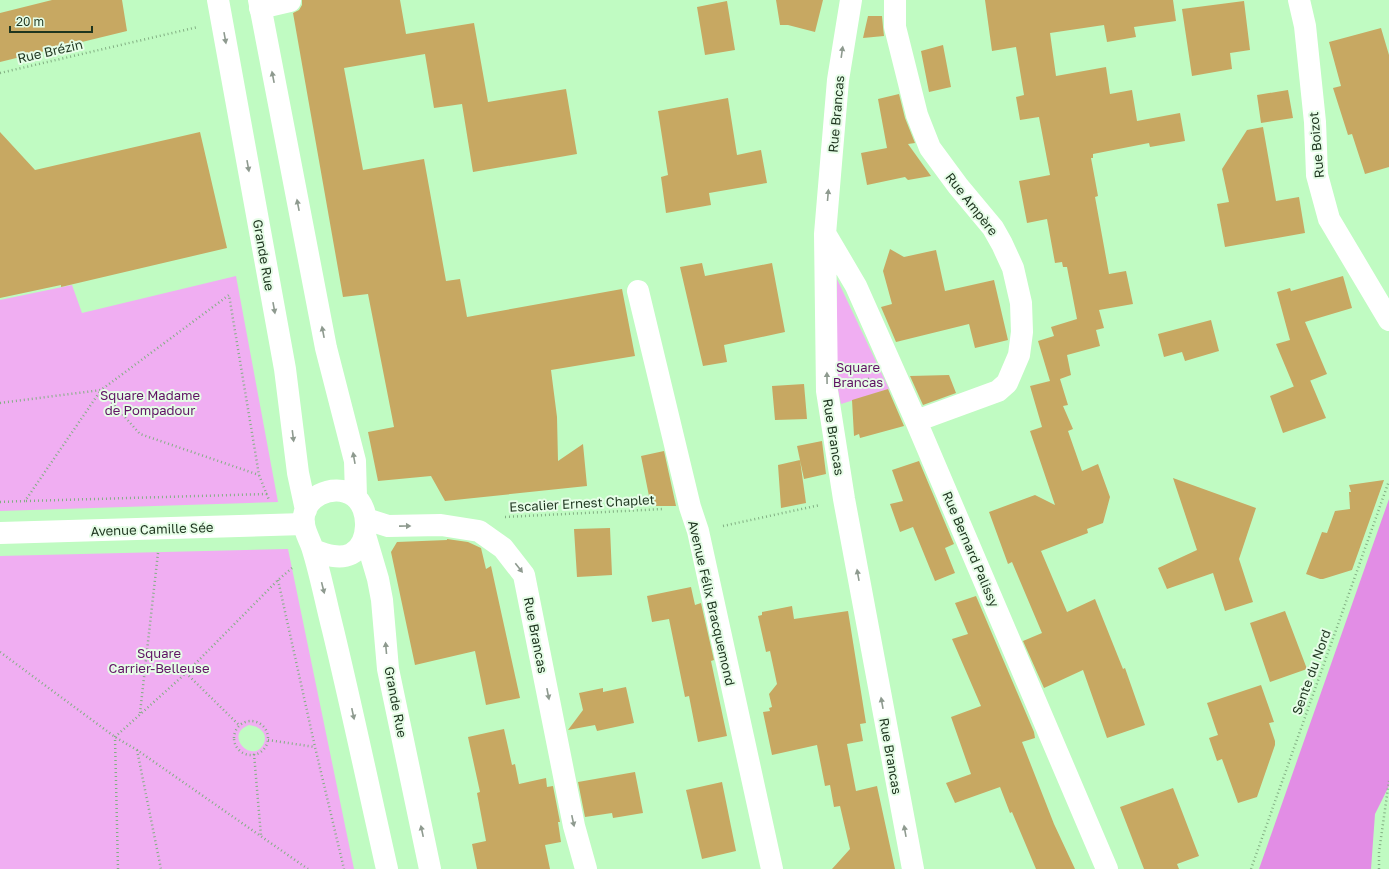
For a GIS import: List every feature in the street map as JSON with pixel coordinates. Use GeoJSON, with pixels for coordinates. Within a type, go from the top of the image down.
{"type":"FeatureCollection","features":[{"type":"Feature","properties":{"kind":"street","name":"Grande Rue"},"geometry":{"type":"LineString","coordinates":[[218,0],[285,369],[305,517]]}},
{"type":"Feature","properties":{"kind":"street","name":"Rue Brancas"},"geometry":{"type":"LineString","coordinates":[[851,0],[838,80],[825,234],[827,391],[844,499],[913,869]]}},
{"type":"Feature","properties":{"kind":"street","name":"Rue Ampère"},"geometry":{"type":"LineString","coordinates":[[895,0],[895,27],[917,115],[930,148],[993,228],[1013,268],[1021,303],[1022,332],[1019,355],[1007,383],[998,391],[916,421]]}},
{"type":"Feature","properties":{"kind":"street","name":"Rue Boizot"},"geometry":{"type":"LineString","coordinates":[[1299,0],[1305,26],[1315,122],[1317,175],[1329,219],[1389,320]]}},
{"type":"Feature","properties":{"kind":"street"},"geometry":{"type":"LineString","coordinates":[[290,1],[259,4],[326,348],[355,461],[356,497],[362,508],[366,527],[358,548],[351,554],[338,557],[326,555],[313,550]]}},
{"type":"Feature","properties":{"kind":"street","name":"Rue Bernard Palissy"},"geometry":{"type":"LineString","coordinates":[[825,234],[856,286],[916,421],[1107,869]]}},
{"type":"Feature","properties":{"kind":"street","name":"Avenue Félix Bracquemond"},"geometry":{"type":"LineString","coordinates":[[638,291],[690,507],[698,531],[772,869]]}},
{"type":"Feature","properties":{"kind":"street"},"geometry":{"type":"LineString","coordinates":[[356,497],[349,493],[332,490],[322,492],[313,499],[305,517],[348,694],[387,869]]}},
{"type":"Feature","properties":{"kind":"street","name":"Avenue Camille Sée"},"geometry":{"type":"LineString","coordinates":[[0,533],[280,524],[305,517]]}},
{"type":"Feature","properties":{"kind":"street","name":"Rue Brancas"},"geometry":{"type":"LineString","coordinates":[[366,527],[441,525],[479,531],[503,548],[524,575],[574,826],[586,869]]}},
{"type":"Feature","properties":{"kind":"street","name":"Grande Rue"},"geometry":{"type":"LineString","coordinates":[[366,527],[382,600],[388,669],[430,869]]}},
{"type":"Feature","properties":{"kind":"path","name":"Rue Brézin"},"geometry":{"type":"LineString","coordinates":[[0,73],[222,22]]}},
{"type":"Feature","properties":{"kind":"path"},"geometry":{"type":"LineString","coordinates":[[25,501],[101,390],[229,295],[259,475],[280,524]]}},
{"type":"Feature","properties":{"kind":"path"},"geometry":{"type":"LineString","coordinates":[[827,391],[894,372]]}},
{"type":"Feature","properties":{"kind":"path"},"geometry":{"type":"LineString","coordinates":[[0,403],[101,390]]}},
{"type":"Feature","properties":{"kind":"path"},"geometry":{"type":"LineString","coordinates":[[101,390],[140,434],[259,475]]}},
{"type":"Feature","properties":{"kind":"path","name":"Sente du Nord"},"geometry":{"type":"LineString","coordinates":[[1251,869],[1389,482]]}},
{"type":"Feature","properties":{"kind":"path"},"geometry":{"type":"LineString","coordinates":[[0,502],[266,494]]}},
{"type":"Feature","properties":{"kind":"path","name":"Escalier Ernest Chaplet"},"geometry":{"type":"LineString","coordinates":[[479,531],[497,518],[690,507]]}},
{"type":"Feature","properties":{"kind":"path"},"geometry":{"type":"LineString","coordinates":[[734,523],[803,508]]}},
{"type":"Feature","properties":{"kind":"path"},"geometry":{"type":"LineString","coordinates":[[140,714],[161,528]]}},
{"type":"Feature","properties":{"kind":"path"},"geometry":{"type":"LineString","coordinates":[[118,869],[115,737],[186,673],[278,580],[313,550]]}},
{"type":"Feature","properties":{"kind":"path"},"geometry":{"type":"LineString","coordinates":[[278,580],[344,869]]}},
{"type":"Feature","properties":{"kind":"path"},"geometry":{"type":"LineString","coordinates":[[0,652],[115,737],[137,750],[308,869]]}},
{"type":"Feature","properties":{"kind":"path"},"geometry":{"type":"LineString","coordinates":[[186,673],[240,726]]}},
{"type":"Feature","properties":{"kind":"path"},"geometry":{"type":"LineString","coordinates":[[251,721],[260,723],[264,727],[268,740],[260,752],[254,754],[245,753],[237,747],[234,736],[236,730],[240,726],[245,722],[251,721]]}},
{"type":"Feature","properties":{"kind":"path"},"geometry":{"type":"LineString","coordinates":[[268,740],[315,747]]}},
{"type":"Feature","properties":{"kind":"path"},"geometry":{"type":"LineString","coordinates":[[137,750],[161,869]]}},
{"type":"Feature","properties":{"kind":"path"},"geometry":{"type":"LineString","coordinates":[[254,754],[261,836]]}},
{"type":"Feature","properties":{"kind":"path"},"geometry":{"type":"LineString","coordinates":[[1379,869],[1379,852],[1389,781]]}},
{"type":"Feature","properties":{"kind":"green space","name":"Square Madame de Pompadour"},"geometry":{"type":"Polygon","coordinates":[[[236,276],[278,502],[0,511],[0,300],[72,285],[82,313],[236,276]]]}},
{"type":"Feature","properties":{"kind":"green space","name":"Square Brancas"},"geometry":{"type":"Polygon","coordinates":[[[837,279],[889,389],[841,404],[837,385],[837,279]]]}},
{"type":"Feature","properties":{"kind":"green space","name":"Square Carrier-Belleuse"},"geometry":{"type":"Polygon","coordinates":[[[288,549],[354,869],[0,869],[0,556],[288,549]],[[249,725],[241,730],[239,741],[248,750],[254,751],[259,749],[264,743],[265,736],[259,728],[249,725]]]}},
{"type":"Feature","properties":{"kind":"shaded area"},"geometry":{"type":"Polygon","coordinates":[[[1389,499],[1389,786],[1375,814],[1371,869],[1259,869],[1389,499]]]}},
{"type":"Feature","properties":{"kind":"building"},"geometry":{"type":"Polygon","coordinates":[[[52,0],[122,0],[127,31],[0,62],[0,13],[52,0]]]}},
{"type":"Feature","properties":{"kind":"building"},"geometry":{"type":"Polygon","coordinates":[[[302,0],[400,0],[406,34],[474,23],[488,102],[566,89],[577,154],[473,172],[462,104],[434,108],[425,54],[344,68],[363,170],[424,159],[446,281],[460,279],[467,317],[622,289],[635,356],[551,370],[557,417],[558,461],[583,444],[587,486],[445,501],[431,476],[378,481],[368,432],[394,427],[368,294],[343,297],[293,13],[299,10],[302,5],[302,0]]]}},
{"type":"Feature","properties":{"kind":"building"},"geometry":{"type":"Polygon","coordinates":[[[776,0],[823,0],[815,32],[788,25],[780,25],[776,0]]]}},
{"type":"Feature","properties":{"kind":"building"},"geometry":{"type":"Polygon","coordinates":[[[985,0],[1173,0],[1176,21],[1134,27],[1136,37],[1107,42],[1104,25],[1050,33],[1056,76],[1106,67],[1110,94],[1132,90],[1137,121],[1180,113],[1185,141],[1150,147],[1149,143],[1093,154],[1093,158],[1091,158],[1098,196],[1095,197],[1109,274],[1126,271],[1133,304],[1099,310],[1104,328],[1096,330],[1100,346],[1067,355],[1071,375],[1060,379],[1068,405],[1063,406],[1073,429],[1068,431],[1082,471],[1098,464],[1110,497],[1103,523],[1087,529],[1088,533],[1041,551],[1067,612],[1095,599],[1123,669],[1125,668],[1145,725],[1107,738],[1083,670],[1044,688],[1023,641],[1042,633],[1012,562],[1008,564],[989,512],[1035,495],[1055,505],[1030,431],[1042,427],[1030,386],[1050,381],[1038,341],[1054,336],[1051,327],[1077,319],[1067,267],[1063,267],[1062,262],[1055,263],[1047,219],[1027,223],[1019,181],[1050,175],[1039,117],[1020,120],[1016,97],[1024,95],[1016,47],[992,51],[985,0]]]}},
{"type":"Feature","properties":{"kind":"building"},"geometry":{"type":"Polygon","coordinates":[[[727,1],[735,50],[705,55],[697,7],[727,1]]]}},
{"type":"Feature","properties":{"kind":"building"},"geometry":{"type":"Polygon","coordinates":[[[1244,1],[1250,50],[1230,53],[1232,69],[1192,76],[1182,9],[1244,1]]]}},
{"type":"Feature","properties":{"kind":"building"},"geometry":{"type":"Polygon","coordinates":[[[868,16],[882,16],[884,36],[863,38],[868,16]]]}},
{"type":"Feature","properties":{"kind":"building"},"geometry":{"type":"Polygon","coordinates":[[[1381,28],[1389,55],[1389,167],[1365,174],[1352,134],[1348,135],[1333,88],[1341,86],[1329,42],[1381,28]]]}},
{"type":"Feature","properties":{"kind":"building"},"geometry":{"type":"Polygon","coordinates":[[[943,45],[951,87],[929,92],[921,51],[943,45]]]}},
{"type":"Feature","properties":{"kind":"building"},"geometry":{"type":"Polygon","coordinates":[[[1288,90],[1293,118],[1261,123],[1257,95],[1288,90]]]}},
{"type":"Feature","properties":{"kind":"building"},"geometry":{"type":"Polygon","coordinates":[[[899,94],[905,118],[915,143],[908,144],[931,176],[908,180],[905,177],[867,185],[861,153],[887,148],[878,99],[899,94]]]}},
{"type":"Feature","properties":{"kind":"building"},"geometry":{"type":"Polygon","coordinates":[[[728,98],[737,155],[761,150],[767,183],[709,193],[711,205],[666,213],[661,177],[668,175],[658,111],[728,98]]]}},
{"type":"Feature","properties":{"kind":"building"},"geometry":{"type":"Polygon","coordinates":[[[1263,127],[1276,201],[1299,197],[1305,233],[1225,247],[1217,204],[1229,202],[1222,169],[1247,130],[1263,127]]]}},
{"type":"Feature","properties":{"kind":"building"},"geometry":{"type":"Polygon","coordinates":[[[0,132],[35,170],[200,132],[227,248],[61,287],[61,285],[0,298],[0,132]]]}},
{"type":"Feature","properties":{"kind":"building"},"geometry":{"type":"Polygon","coordinates":[[[890,249],[904,257],[936,250],[945,291],[994,280],[1008,340],[975,348],[969,324],[896,342],[881,307],[892,304],[883,271],[890,249]]]}},
{"type":"Feature","properties":{"kind":"building"},"geometry":{"type":"Polygon","coordinates":[[[702,263],[705,276],[772,263],[785,332],[724,345],[727,362],[703,366],[680,267],[702,263]]]}},
{"type":"Feature","properties":{"kind":"building"},"geometry":{"type":"Polygon","coordinates":[[[1343,276],[1352,308],[1305,322],[1327,374],[1294,387],[1276,344],[1290,340],[1277,292],[1290,288],[1291,291],[1343,276]]]}},
{"type":"Feature","properties":{"kind":"building"},"geometry":{"type":"Polygon","coordinates":[[[1211,320],[1219,351],[1185,361],[1182,352],[1164,357],[1158,334],[1211,320]]]}},
{"type":"Feature","properties":{"kind":"building"},"geometry":{"type":"Polygon","coordinates":[[[949,375],[956,393],[923,405],[910,376],[949,375]]]}},
{"type":"Feature","properties":{"kind":"building"},"geometry":{"type":"Polygon","coordinates":[[[1310,380],[1326,418],[1283,433],[1270,396],[1310,380]]]}},
{"type":"Feature","properties":{"kind":"building"},"geometry":{"type":"Polygon","coordinates":[[[804,384],[807,419],[775,420],[772,386],[804,384]]]}},
{"type":"Feature","properties":{"kind":"building"},"geometry":{"type":"Polygon","coordinates":[[[888,389],[904,426],[860,438],[859,434],[854,436],[852,400],[888,389]]]}},
{"type":"Feature","properties":{"kind":"building"},"geometry":{"type":"Polygon","coordinates":[[[822,441],[826,474],[804,479],[797,446],[822,441]]]}},
{"type":"Feature","properties":{"kind":"building"},"geometry":{"type":"Polygon","coordinates":[[[664,451],[676,506],[651,506],[641,456],[664,451]]]}},
{"type":"Feature","properties":{"kind":"building"},"geometry":{"type":"Polygon","coordinates":[[[800,460],[806,503],[781,508],[778,465],[800,460]]]}},
{"type":"Feature","properties":{"kind":"building"},"geometry":{"type":"Polygon","coordinates":[[[919,461],[954,544],[945,548],[955,573],[935,581],[913,527],[900,532],[890,504],[903,501],[892,470],[919,461]]]}},
{"type":"Feature","properties":{"kind":"building"},"geometry":{"type":"Polygon","coordinates":[[[1173,478],[1256,508],[1239,559],[1253,602],[1225,611],[1213,573],[1167,589],[1158,568],[1197,550],[1173,478]]]}},
{"type":"Feature","properties":{"kind":"building"},"geometry":{"type":"Polygon","coordinates":[[[1384,480],[1352,570],[1323,579],[1306,574],[1322,532],[1327,533],[1335,511],[1350,509],[1349,492],[1351,492],[1349,485],[1384,480]]]}},
{"type":"Feature","properties":{"kind":"building"},"geometry":{"type":"Polygon","coordinates":[[[610,528],[612,575],[577,577],[574,529],[610,528]]]}},
{"type":"Feature","properties":{"kind":"building"},"geometry":{"type":"Polygon","coordinates":[[[447,539],[468,542],[481,548],[486,569],[491,566],[520,698],[486,705],[475,651],[415,665],[391,552],[397,542],[447,539]]]}},
{"type":"Feature","properties":{"kind":"building"},"geometry":{"type":"Polygon","coordinates":[[[691,587],[695,605],[701,603],[714,660],[711,661],[727,736],[698,742],[689,696],[685,697],[669,619],[652,622],[647,596],[691,587]]]}},
{"type":"Feature","properties":{"kind":"building"},"geometry":{"type":"Polygon","coordinates":[[[976,596],[1034,732],[1035,738],[1022,742],[1054,824],[1075,869],[1036,869],[1012,812],[1010,813],[1000,787],[955,803],[946,783],[971,774],[951,717],[981,706],[952,639],[968,634],[955,603],[976,596]]]}},
{"type":"Feature","properties":{"kind":"building"},"geometry":{"type":"Polygon","coordinates":[[[792,606],[794,619],[848,611],[866,723],[860,724],[863,741],[847,744],[856,791],[877,786],[895,869],[832,869],[850,849],[840,806],[834,807],[830,785],[825,786],[817,745],[772,755],[763,712],[770,711],[769,708],[772,707],[769,694],[777,684],[770,651],[766,652],[758,616],[762,615],[762,612],[792,606]]]}},
{"type":"Feature","properties":{"kind":"building"},"geometry":{"type":"Polygon","coordinates":[[[1285,611],[1307,669],[1270,682],[1250,623],[1285,611]]]}},
{"type":"Feature","properties":{"kind":"building"},"geometry":{"type":"Polygon","coordinates":[[[1261,685],[1274,722],[1269,723],[1275,745],[1257,797],[1238,803],[1222,759],[1217,761],[1209,738],[1218,735],[1207,703],[1261,685]]]}},
{"type":"Feature","properties":{"kind":"building"},"geometry":{"type":"Polygon","coordinates":[[[626,687],[634,723],[597,731],[595,725],[568,730],[583,710],[579,693],[603,688],[603,692],[626,687]]]}},
{"type":"Feature","properties":{"kind":"building"},"geometry":{"type":"Polygon","coordinates":[[[504,729],[512,765],[515,764],[519,784],[546,778],[547,787],[553,786],[560,822],[558,822],[561,842],[545,845],[550,869],[477,869],[472,844],[486,841],[477,793],[480,792],[468,737],[504,729]]]}},
{"type":"Feature","properties":{"kind":"building"},"geometry":{"type":"Polygon","coordinates":[[[635,772],[643,813],[613,818],[612,813],[585,817],[578,782],[635,772]]]}},
{"type":"Feature","properties":{"kind":"building"},"geometry":{"type":"Polygon","coordinates":[[[722,782],[736,851],[702,859],[686,790],[722,782]]]}},
{"type":"Feature","properties":{"kind":"building"},"geometry":{"type":"Polygon","coordinates":[[[1173,788],[1199,856],[1177,864],[1179,869],[1144,869],[1120,807],[1173,788]]]}}]}
